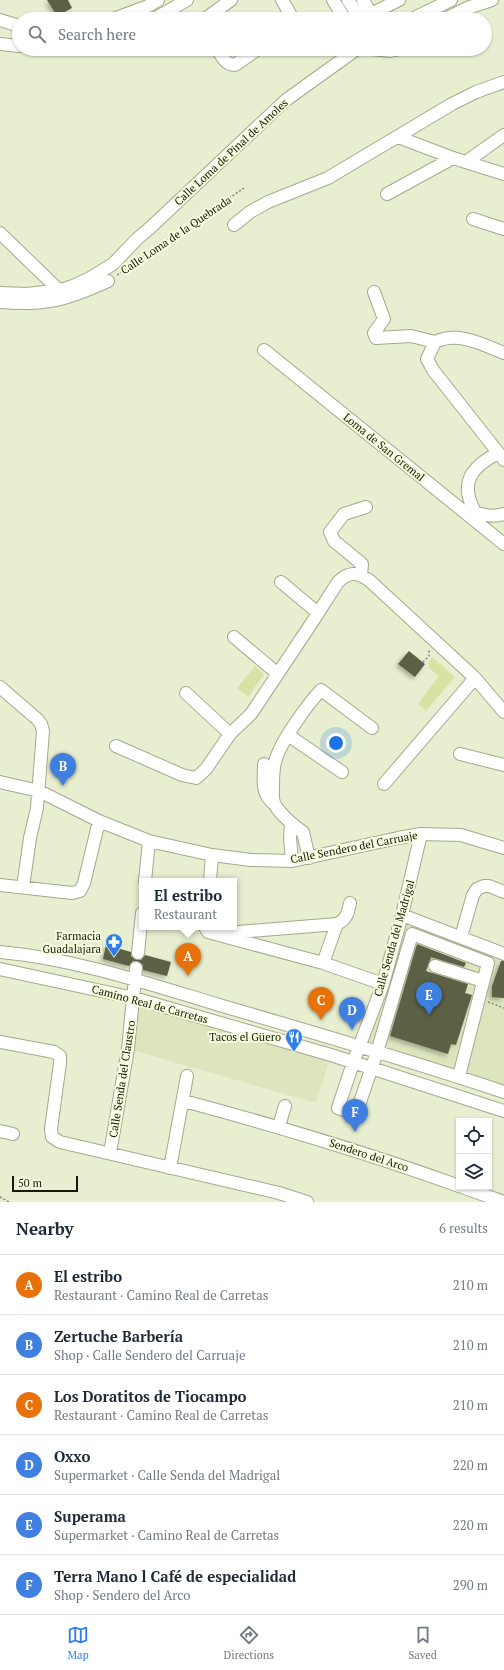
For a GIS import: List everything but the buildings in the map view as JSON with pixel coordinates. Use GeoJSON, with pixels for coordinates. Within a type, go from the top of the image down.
{"type":"FeatureCollection","features":[{"type":"Feature","properties":{"kind":"street"},"geometry":{"type":"LineString","coordinates":[[132,12],[148,6],[158,0]]}},
{"type":"Feature","properties":{"kind":"street"},"geometry":{"type":"LineString","coordinates":[[166,12],[187,0]]}},
{"type":"Feature","properties":{"kind":"street"},"geometry":{"type":"LineString","coordinates":[[215,12],[231,0]]}},
{"type":"Feature","properties":{"kind":"street"},"geometry":{"type":"LineString","coordinates":[[282,0],[289,12]]}},
{"type":"Feature","properties":{"kind":"street"},"geometry":{"type":"LineString","coordinates":[[333,0],[341,12]]}},
{"type":"Feature","properties":{"kind":"street"},"geometry":{"type":"LineString","coordinates":[[348,0],[356,12]]}},
{"type":"Feature","properties":{"kind":"street"},"geometry":{"type":"LineString","coordinates":[[363,0],[370,12]]}},
{"type":"Feature","properties":{"kind":"street"},"geometry":{"type":"LineString","coordinates":[[375,12],[399,0]]}},
{"type":"Feature","properties":{"kind":"street"},"geometry":{"type":"LineString","coordinates":[[426,12],[451,0]]}},
{"type":"Feature","properties":{"kind":"street"},"geometry":{"type":"LineString","coordinates":[[459,12],[492,0]]}},
{"type":"Feature","properties":{"kind":"street"},"geometry":{"type":"LineString","coordinates":[[0,20],[12,24]]}},
{"type":"Feature","properties":{"kind":"street"},"geometry":{"type":"LineString","coordinates":[[0,44],[12,47]]}},
{"type":"Feature","properties":{"kind":"street"},"geometry":{"type":"LineString","coordinates":[[222,56],[226,63],[230,65],[234,65],[248,56]]}},
{"type":"Feature","properties":{"kind":"street","name":"Calle Loma de Pinal de Amoles"},"geometry":{"type":"LineString","coordinates":[[113,264],[137,239],[286,100],[347,56]]}},
{"type":"Feature","properties":{"kind":"street","name":"Calle Loma de la Quebrada"},"geometry":{"type":"LineString","coordinates":[[234,225],[250,212],[268,202],[328,178],[452,104],[476,92],[504,82]]}},
{"type":"Feature","properties":{"kind":"street"},"geometry":{"type":"LineString","coordinates":[[466,162],[504,135]]}},
{"type":"Feature","properties":{"kind":"street"},"geometry":{"type":"LineString","coordinates":[[398,137],[454,158],[504,174]]}},
{"type":"Feature","properties":{"kind":"street"},"geometry":{"type":"LineString","coordinates":[[387,194],[454,158]]}},
{"type":"Feature","properties":{"kind":"street"},"geometry":{"type":"LineString","coordinates":[[473,219],[504,229]]}},
{"type":"Feature","properties":{"kind":"street"},"geometry":{"type":"LineString","coordinates":[[0,233],[64,295]]}},
{"type":"Feature","properties":{"kind":"street","name":"Calle Loma de la Quebrada"},"geometry":{"type":"LineString","coordinates":[[101,271],[113,264]]}},
{"type":"Feature","properties":{"kind":"street","name":"Calle Loma de la Quebrada"},"geometry":{"type":"LineString","coordinates":[[108,281],[113,264]]}},
{"type":"Feature","properties":{"kind":"street"},"geometry":{"type":"LineString","coordinates":[[0,293],[64,295],[108,281],[101,271],[64,295],[48,303],[24,304],[0,302]]}},
{"type":"Feature","properties":{"kind":"street"},"geometry":{"type":"LineString","coordinates":[[374,292],[384,319],[374,333],[376,338],[411,336],[435,342],[464,337],[504,353]]}},
{"type":"Feature","properties":{"kind":"street"},"geometry":{"type":"LineString","coordinates":[[435,342],[427,359],[433,370],[502,457]]}},
{"type":"Feature","properties":{"kind":"street","name":"Loma de San Gremal"},"geometry":{"type":"LineString","coordinates":[[264,350],[472,514],[504,544]]}},
{"type":"Feature","properties":{"kind":"street"},"geometry":{"type":"LineString","coordinates":[[502,457],[486,459],[470,475],[468,494],[472,514],[484,516],[498,516],[504,514]]}},
{"type":"Feature","properties":{"kind":"street"},"geometry":{"type":"LineString","coordinates":[[361,575],[362,564],[334,541],[330,532],[344,514],[366,507]]}},
{"type":"Feature","properties":{"kind":"street"},"geometry":{"type":"LineString","coordinates":[[116,746],[182,775],[196,778],[206,768],[230,734],[251,714],[342,578],[352,574],[361,575],[370,581],[475,678],[504,712]]}},
{"type":"Feature","properties":{"kind":"street"},"geometry":{"type":"LineString","coordinates":[[281,582],[318,613]]}},
{"type":"Feature","properties":{"kind":"street"},"geometry":{"type":"LineString","coordinates":[[234,637],[278,674]]}},
{"type":"Feature","properties":{"kind":"street"},"geometry":{"type":"LineString","coordinates":[[384,784],[475,678]]}},
{"type":"Feature","properties":{"kind":"street"},"geometry":{"type":"LineString","coordinates":[[0,687],[41,724],[43,731],[39,791],[23,887]]}},
{"type":"Feature","properties":{"kind":"street"},"geometry":{"type":"LineString","coordinates":[[275,805],[273,783],[275,762],[288,735],[322,690],[372,728]]}},
{"type":"Feature","properties":{"kind":"street"},"geometry":{"type":"LineString","coordinates":[[186,693],[230,734]]}},
{"type":"Feature","properties":{"kind":"street"},"geometry":{"type":"LineString","coordinates":[[288,735],[342,772]]}},
{"type":"Feature","properties":{"kind":"street"},"geometry":{"type":"LineString","coordinates":[[460,754],[504,765]]}},
{"type":"Feature","properties":{"kind":"street"},"geometry":{"type":"LineString","coordinates":[[264,764],[266,797],[275,805],[291,825],[305,835],[309,858]]}},
{"type":"Feature","properties":{"kind":"street","name":"Calle Sendero del Carruaje"},"geometry":{"type":"LineString","coordinates":[[0,782],[39,791],[149,842],[212,855],[251,860],[292,861],[421,834],[461,835],[504,848]]}},
{"type":"Feature","properties":{"kind":"street"},"geometry":{"type":"LineString","coordinates":[[0,885],[72,893],[80,891],[84,883],[99,820]]}},
{"type":"Feature","properties":{"kind":"street"},"geometry":{"type":"LineString","coordinates":[[291,825],[290,838],[292,861]]}},
{"type":"Feature","properties":{"kind":"street","name":"Calle Senda del Madrigal"},"geometry":{"type":"LineString","coordinates":[[371,1069],[356,1114],[338,1108],[359,1046],[383,984],[402,915],[421,834]]}},
{"type":"Feature","properties":{"kind":"street"},"geometry":{"type":"LineString","coordinates":[[145,878],[149,842]]}},
{"type":"Feature","properties":{"kind":"street"},"geometry":{"type":"LineString","coordinates":[[210,878],[212,855]]}},
{"type":"Feature","properties":{"kind":"street"},"geometry":{"type":"LineString","coordinates":[[461,936],[473,895],[477,889],[484,886],[489,886],[504,892]]}},
{"type":"Feature","properties":{"kind":"street"},"geometry":{"type":"LineString","coordinates":[[216,934],[337,924],[348,916],[350,903]]}},
{"type":"Feature","properties":{"kind":"street"},"geometry":{"type":"LineString","coordinates":[[402,915],[461,936],[504,954]]}},
{"type":"Feature","properties":{"kind":"street"},"geometry":{"type":"LineString","coordinates":[[323,963],[337,924]]}},
{"type":"Feature","properties":{"kind":"street"},"geometry":{"type":"LineString","coordinates":[[138,953],[140,930]]}},
{"type":"Feature","properties":{"kind":"street"},"geometry":{"type":"LineString","coordinates":[[207,930],[208,932],[323,963],[383,984]]}},
{"type":"Feature","properties":{"kind":"street"},"geometry":{"type":"LineString","coordinates":[[371,1069],[412,934],[488,963],[459,1076]]}},
{"type":"Feature","properties":{"kind":"street","name":"Camino Real de Carretas"},"geometry":{"type":"LineString","coordinates":[[0,952],[45,958],[136,974],[377,1052],[459,1076],[504,1092]]}},
{"type":"Feature","properties":{"kind":"street"},"geometry":{"type":"LineString","coordinates":[[435,966],[483,981]]}},
{"type":"Feature","properties":{"kind":"street","name":"Camino Real de Carretas"},"geometry":{"type":"LineString","coordinates":[[0,968],[134,998],[331,1055],[504,1111]]}},
{"type":"Feature","properties":{"kind":"street","name":"Calle Senda del Claustro"},"geometry":{"type":"LineString","coordinates":[[110,1154],[128,1049],[136,974]]}},
{"type":"Feature","properties":{"kind":"street"},"geometry":{"type":"LineString","coordinates":[[0,1042],[54,1052],[60,1056],[51,1129],[52,1137],[60,1142],[279,1193],[306,1202]]}},
{"type":"Feature","properties":{"kind":"street"},"geometry":{"type":"LineString","coordinates":[[170,1168],[184,1101],[187,1076]]}},
{"type":"Feature","properties":{"kind":"street","name":"Sendero del Arco"},"geometry":{"type":"LineString","coordinates":[[184,1101],[314,1135],[456,1185]]}},
{"type":"Feature","properties":{"kind":"street"},"geometry":{"type":"LineString","coordinates":[[279,1126],[285,1106]]}},
{"type":"Feature","properties":{"kind":"street"},"geometry":{"type":"LineString","coordinates":[[0,1132],[13,1134]]}},
{"type":"Feature","properties":{"kind":"street"},"geometry":{"type":"LineString","coordinates":[[470,1190],[504,1202]]}},
{"type":"Feature","properties":{"kind":"path","name":"Calle Loma de la Quebrada"},"geometry":{"type":"LineString","coordinates":[[108,281],[244,188]]}},
{"type":"Feature","properties":{"kind":"path"},"geometry":{"type":"LineString","coordinates":[[423,662],[429,656],[429,650]]}},
{"type":"Feature","properties":{"kind":"path"},"geometry":{"type":"LineString","coordinates":[[478,999],[504,1008]]}},
{"type":"Feature","properties":{"kind":"path"},"geometry":{"type":"LineString","coordinates":[[0,1197],[9,1202]]}},
{"type":"Feature","properties":{"kind":"shaded area"},"geometry":{"type":"Polygon","coordinates":[[[432,657],[455,677],[426,711],[418,704],[439,676],[429,668],[428,663],[432,657]]]}},
{"type":"Feature","properties":{"kind":"shaded area"},"geometry":{"type":"Polygon","coordinates":[[[255,666],[264,674],[248,697],[237,688],[255,666]]]}},
{"type":"Feature","properties":{"kind":"shaded area"},"geometry":{"type":"Polygon","coordinates":[[[402,915],[504,954],[504,1092],[359,1046],[402,915]]]}},
{"type":"Feature","properties":{"kind":"shaded area"},"geometry":{"type":"Polygon","coordinates":[[[134,998],[331,1055],[316,1103],[128,1049],[134,998]]]}},
{"type":"Feature","properties":{"kind":"place","name":"Zertuche Barbería"},"geometry":{"type":"Point","coordinates":[63,786]}},
{"type":"Feature","properties":{"kind":"place","name":"Farmacia Guadalajara"},"geometry":{"type":"Point","coordinates":[114,957]}},
{"type":"Feature","properties":{"kind":"place","name":"El estribo"},"geometry":{"type":"Point","coordinates":[188,976]}},
{"type":"Feature","properties":{"kind":"place","name":"Superama"},"geometry":{"type":"Point","coordinates":[429,1015]}},
{"type":"Feature","properties":{"kind":"place","name":"Los Doratitos de Tiocampo"},"geometry":{"type":"Point","coordinates":[321,1020]}},
{"type":"Feature","properties":{"kind":"place","name":"Oxxo"},"geometry":{"type":"Point","coordinates":[352,1030]}},
{"type":"Feature","properties":{"kind":"place","name":"Tacos el Güero"},"geometry":{"type":"Point","coordinates":[294,1052]}},
{"type":"Feature","properties":{"kind":"place","name":"Terra Mano l Café de especialidad"},"geometry":{"type":"Point","coordinates":[355,1132]}}]}
